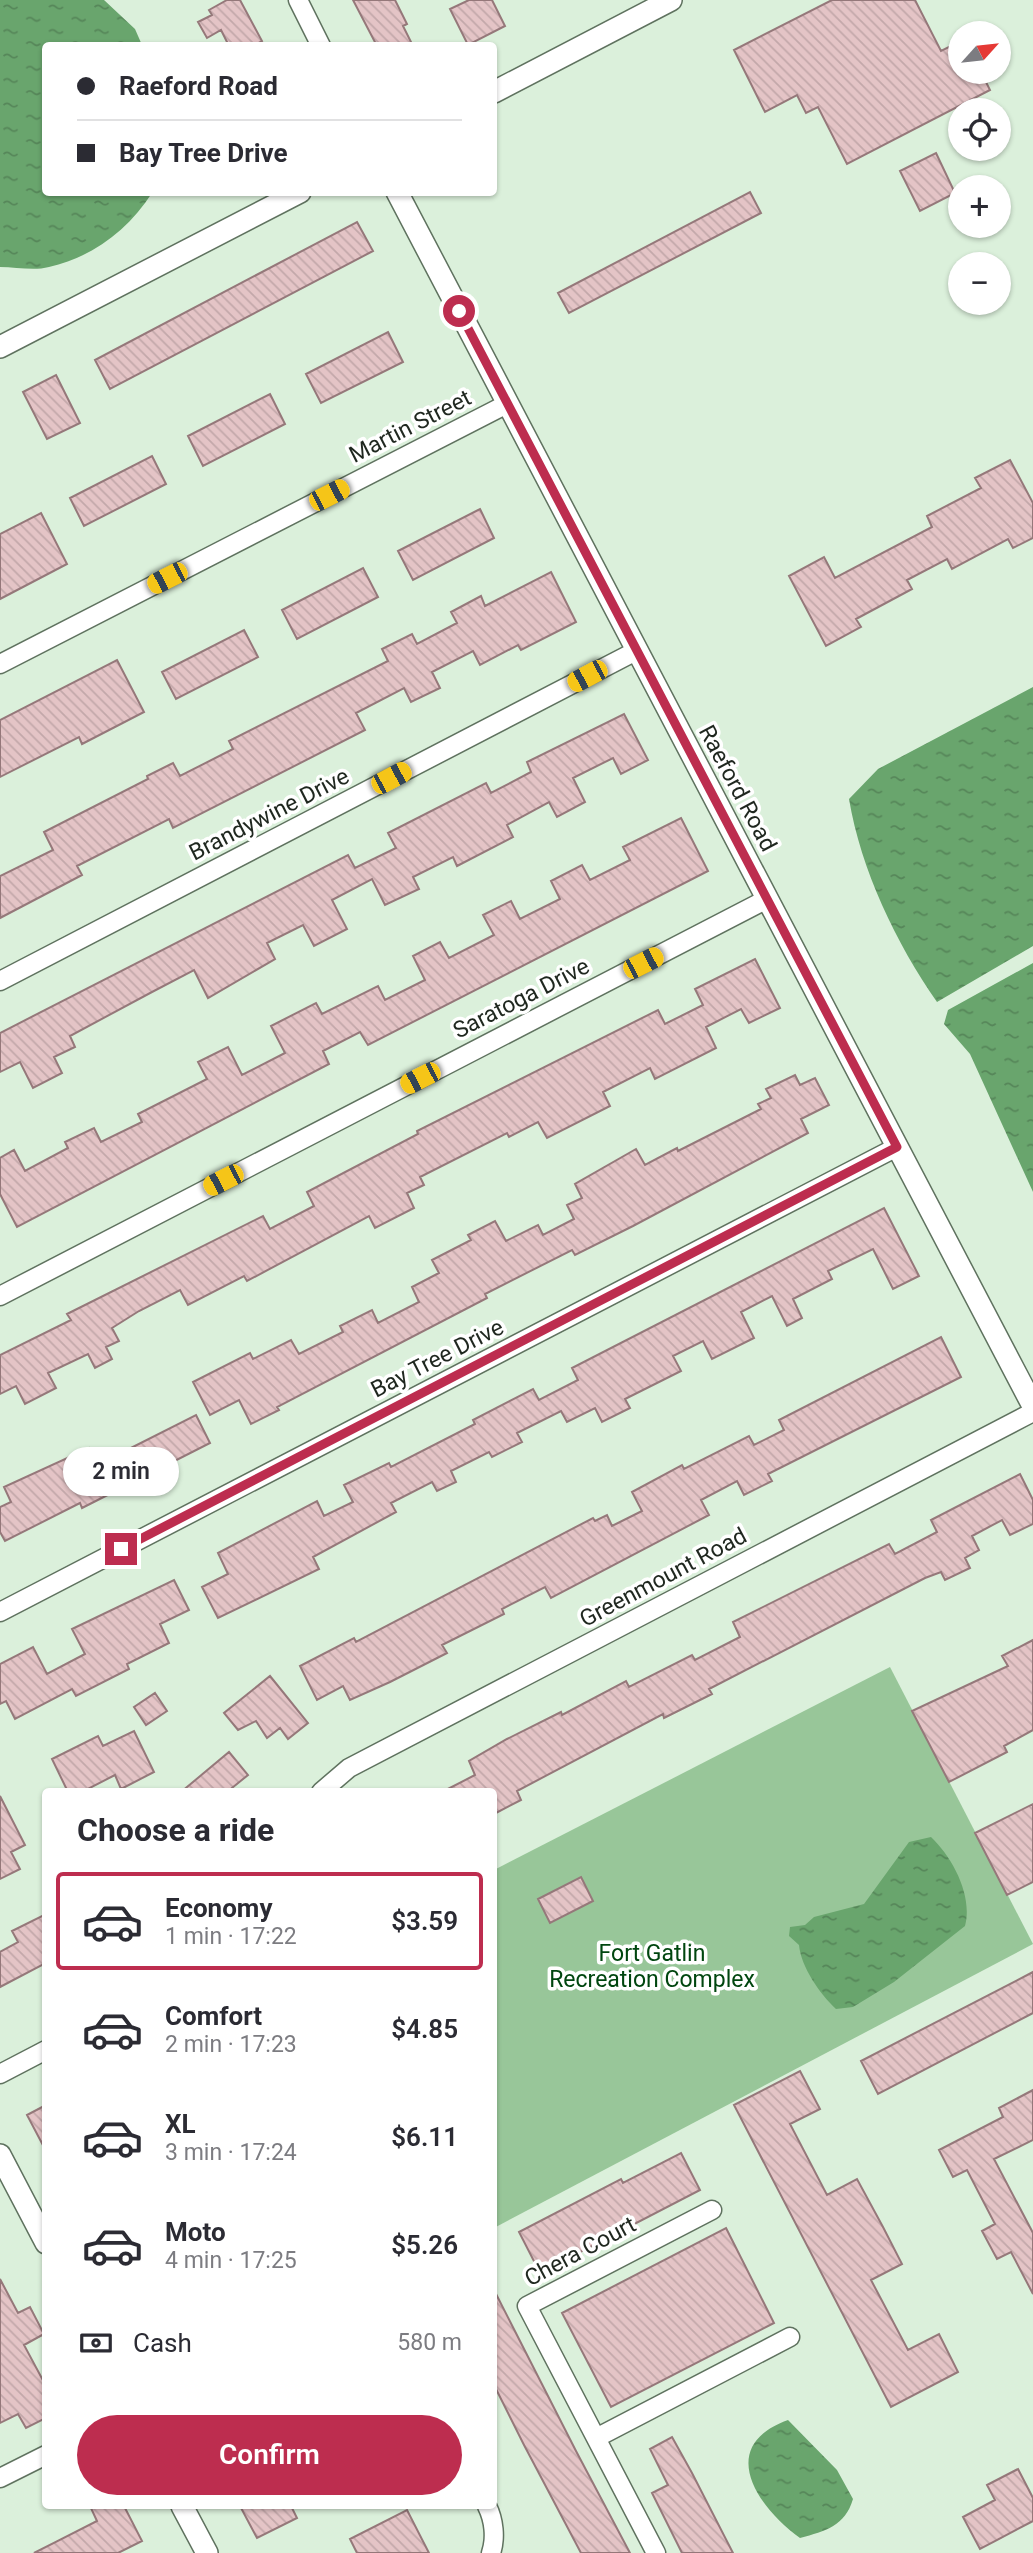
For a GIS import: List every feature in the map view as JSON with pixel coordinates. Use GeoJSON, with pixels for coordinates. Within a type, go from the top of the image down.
{"type":"FeatureCollection","features":[{"type":"Feature","properties":{"kind":"street"},"geometry":{"type":"LineString","coordinates":[[298,0],[319,42]]}},
{"type":"Feature","properties":{"kind":"street"},"geometry":{"type":"LineString","coordinates":[[497,90],[671,0]]}},
{"type":"Feature","properties":{"kind":"street"},"geometry":{"type":"LineString","coordinates":[[0,347],[292,196]]}},
{"type":"Feature","properties":{"kind":"street","name":"Raeford Road"},"geometry":{"type":"LineString","coordinates":[[399,196],[1033,1406]]}},
{"type":"Feature","properties":{"kind":"street","name":"Martin Street"},"geometry":{"type":"LineString","coordinates":[[0,664],[507,404]]}},
{"type":"Feature","properties":{"kind":"street","name":"Brandywine Drive"},"geometry":{"type":"LineString","coordinates":[[0,981],[636,651]]}},
{"type":"Feature","properties":{"kind":"street","name":"Saratoga Drive"},"geometry":{"type":"LineString","coordinates":[[0,1296],[767,899]]}},
{"type":"Feature","properties":{"kind":"street","name":"Bay Tree Drive"},"geometry":{"type":"LineString","coordinates":[[0,1612],[897,1147]]}},
{"type":"Feature","properties":{"kind":"street","name":"Greenmount Road"},"geometry":{"type":"LineString","coordinates":[[326,1788],[349,1768],[1033,1412]]}},
{"type":"Feature","properties":{"kind":"street"},"geometry":{"type":"LineString","coordinates":[[0,2074],[42,2052]]}},
{"type":"Feature","properties":{"kind":"street"},"geometry":{"type":"LineString","coordinates":[[0,2155],[42,2236]]}},
{"type":"Feature","properties":{"kind":"street","name":"Chera Court"},"geometry":{"type":"LineString","coordinates":[[656,2553],[527,2306],[712,2210]]}},
{"type":"Feature","properties":{"kind":"street"},"geometry":{"type":"LineString","coordinates":[[596,2438],[790,2337]]}},
{"type":"Feature","properties":{"kind":"street"},"geometry":{"type":"LineString","coordinates":[[0,2478],[42,2457]]}},
{"type":"Feature","properties":{"kind":"street"},"geometry":{"type":"LineString","coordinates":[[184,2509],[207,2553]]}},
{"type":"Feature","properties":{"kind":"street"},"geometry":{"type":"LineString","coordinates":[[488,2509],[492,2516],[494,2543],[491,2553]]}},
{"type":"Feature","properties":{"kind":"green space","name":"Fort Gatlin Recreation Complex"},"geometry":{"type":"Polygon","coordinates":[[[890,1667],[1033,1944],[497,2226],[497,1868],[890,1667]]]}},
{"type":"Feature","properties":{"kind":"water"},"geometry":{"type":"Polygon","coordinates":[[[0,0],[104,0],[135,29],[141,42],[42,42],[42,196],[150,196],[132,219],[95,249],[43,268],[0,267],[0,0]]]}},
{"type":"Feature","properties":{"kind":"water"},"geometry":{"type":"Polygon","coordinates":[[[1033,687],[1033,946],[937,1002],[894,931],[882,905],[862,852],[849,799],[878,769],[1033,687]]]}},
{"type":"Feature","properties":{"kind":"water"},"geometry":{"type":"Polygon","coordinates":[[[1033,963],[1033,1192],[970,1054],[944,1024],[948,1010],[1033,963]]]}},
{"type":"Feature","properties":{"kind":"water"},"geometry":{"type":"Polygon","coordinates":[[[931,1837],[954,1866],[964,1890],[967,1914],[965,1926],[894,1982],[853,2007],[836,2009],[807,1971],[799,1945],[789,1936],[790,1927],[805,1925],[814,1917],[864,1904],[909,1842],[931,1837]]]}},
{"type":"Feature","properties":{"kind":"water"},"geometry":{"type":"Polygon","coordinates":[[[788,2420],[837,2470],[853,2499],[840,2521],[826,2530],[800,2538],[769,2510],[750,2477],[749,2460],[753,2445],[766,2431],[788,2420]]]}},
{"type":"Feature","properties":{"kind":"building"},"geometry":{"type":"Polygon","coordinates":[[[227,0],[240,0],[262,41],[227,42],[221,30],[207,38],[198,22],[212,15],[209,10],[227,0]]]}},
{"type":"Feature","properties":{"kind":"building"},"geometry":{"type":"Polygon","coordinates":[[[353,0],[395,0],[407,24],[403,26],[411,42],[375,42],[353,0]]]}},
{"type":"Feature","properties":{"kind":"building"},"geometry":{"type":"Polygon","coordinates":[[[469,0],[492,0],[505,26],[474,42],[466,42],[450,9],[469,0]]]}},
{"type":"Feature","properties":{"kind":"building"},"geometry":{"type":"Polygon","coordinates":[[[832,0],[915,0],[941,51],[948,48],[948,84],[987,84],[990,90],[975,98],[948,98],[948,112],[847,164],[818,107],[806,113],[797,95],[765,112],[734,50],[832,0]]]}},
{"type":"Feature","properties":{"kind":"building"},"geometry":{"type":"Polygon","coordinates":[[[936,153],[948,178],[948,197],[920,211],[900,171],[936,153]]]}},
{"type":"Feature","properties":{"kind":"building"},"geometry":{"type":"Polygon","coordinates":[[[750,192],[761,213],[569,313],[558,293],[750,192]]]}},
{"type":"Feature","properties":{"kind":"building"},"geometry":{"type":"Polygon","coordinates":[[[357,222],[373,251],[110,389],[95,360],[357,222]]]}},
{"type":"Feature","properties":{"kind":"building"},"geometry":{"type":"Polygon","coordinates":[[[388,332],[403,362],[321,403],[306,374],[388,332]]]}},
{"type":"Feature","properties":{"kind":"building"},"geometry":{"type":"Polygon","coordinates":[[[56,375],[80,423],[47,439],[23,392],[56,375]]]}},
{"type":"Feature","properties":{"kind":"building"},"geometry":{"type":"Polygon","coordinates":[[[270,394],[285,424],[203,466],[188,436],[270,394]]]}},
{"type":"Feature","properties":{"kind":"building"},"geometry":{"type":"Polygon","coordinates":[[[152,456],[166,484],[84,526],[70,498],[152,456]]]}},
{"type":"Feature","properties":{"kind":"building"},"geometry":{"type":"Polygon","coordinates":[[[1010,460],[1033,503],[1033,538],[1013,548],[1008,539],[952,569],[947,559],[907,580],[912,589],[856,619],[861,627],[826,646],[789,576],[824,557],[835,578],[932,527],[927,516],[981,488],[975,478],[1010,460]]]}},
{"type":"Feature","properties":{"kind":"building"},"geometry":{"type":"Polygon","coordinates":[[[480,509],[494,538],[413,580],[398,551],[480,509]]]}},
{"type":"Feature","properties":{"kind":"building"},"geometry":{"type":"Polygon","coordinates":[[[41,513],[67,564],[0,599],[0,534],[41,513]]]}},
{"type":"Feature","properties":{"kind":"building"},"geometry":{"type":"Polygon","coordinates":[[[363,568],[378,597],[297,639],[282,610],[363,568]]]}},
{"type":"Feature","properties":{"kind":"building"},"geometry":{"type":"Polygon","coordinates":[[[551,572],[576,622],[521,650],[518,645],[480,665],[473,651],[432,672],[440,688],[411,702],[404,688],[356,713],[365,730],[173,828],[169,819],[77,866],[82,875],[0,918],[0,876],[53,850],[44,832],[148,779],[147,776],[173,763],[180,776],[233,749],[229,741],[388,661],[382,649],[412,634],[417,644],[457,623],[451,612],[481,596],[485,606],[551,572]]]}},
{"type":"Feature","properties":{"kind":"building"},"geometry":{"type":"Polygon","coordinates":[[[244,630],[258,657],[176,699],[162,672],[244,630]]]}},
{"type":"Feature","properties":{"kind":"building"},"geometry":{"type":"Polygon","coordinates":[[[117,660],[144,712],[82,744],[79,737],[0,777],[0,720],[117,660]]]}},
{"type":"Feature","properties":{"kind":"building"},"geometry":{"type":"Polygon","coordinates":[[[624,714],[648,760],[621,774],[613,758],[573,778],[585,802],[557,817],[549,802],[507,825],[513,837],[457,866],[453,857],[413,877],[419,889],[385,905],[372,879],[332,900],[347,929],[314,946],[303,925],[267,943],[275,959],[208,998],[194,970],[70,1036],[75,1047],[54,1057],[62,1073],[33,1088],[20,1062],[0,1072],[0,1033],[348,855],[355,868],[396,848],[388,833],[486,783],[491,793],[531,772],[527,762],[624,714]]]}},
{"type":"Feature","properties":{"kind":"building"},"geometry":{"type":"Polygon","coordinates":[[[681,818],[708,871],[368,1045],[360,1032],[323,1051],[329,1064],[17,1227],[0,1194],[0,1158],[14,1150],[25,1171],[68,1148],[65,1142],[94,1128],[101,1142],[142,1122],[138,1114],[207,1079],[198,1062],[228,1047],[242,1075],[285,1053],[271,1026],[316,1003],[322,1014],[378,986],[385,1000],[425,980],[413,956],[440,942],[449,958],[494,935],[483,915],[511,901],[520,919],[560,899],[551,881],[582,865],[590,880],[630,860],[623,847],[681,818]]]}},
{"type":"Feature","properties":{"kind":"building"},"geometry":{"type":"Polygon","coordinates":[[[755,959],[780,1008],[749,1023],[741,1009],[706,1027],[716,1048],[655,1079],[650,1068],[603,1092],[610,1106],[547,1138],[538,1122],[509,1137],[507,1133],[420,1177],[424,1185],[407,1193],[414,1208],[375,1228],[369,1216],[247,1281],[244,1276],[188,1305],[180,1290],[139,1311],[112,1328],[119,1341],[106,1347],[112,1359],[95,1368],[88,1354],[48,1373],[56,1388],[25,1404],[16,1386],[0,1394],[0,1355],[71,1320],[67,1314],[263,1216],[270,1229],[314,1206],[307,1192],[418,1134],[417,1131],[658,1010],[665,1024],[703,1005],[695,989],[755,959]]]}},
{"type":"Feature","properties":{"kind":"building"},"geometry":{"type":"Polygon","coordinates":[[[795,1075],[800,1085],[815,1078],[829,1105],[801,1119],[808,1133],[575,1255],[572,1250],[485,1294],[487,1298],[277,1407],[279,1410],[251,1424],[239,1400],[210,1415],[193,1382],[250,1353],[253,1359],[291,1340],[299,1354],[343,1332],[340,1326],[372,1310],[378,1323],[419,1302],[412,1287],[439,1273],[432,1260],[471,1240],[468,1235],[495,1221],[506,1241],[538,1225],[543,1235],[574,1219],[567,1205],[582,1198],[575,1184],[636,1149],[645,1165],[677,1148],[678,1151],[761,1109],[758,1104],[771,1098],[766,1089],[795,1075]]]}},
{"type":"Feature","properties":{"kind":"building"},"geometry":{"type":"Polygon","coordinates":[[[884,1208],[919,1276],[893,1289],[873,1249],[828,1271],[832,1279],[793,1299],[802,1318],[787,1326],[772,1296],[741,1312],[754,1338],[712,1359],[703,1341],[673,1356],[681,1371],[625,1399],[630,1408],[602,1422],[595,1408],[567,1422],[561,1411],[517,1433],[522,1442],[492,1457],[489,1452],[451,1471],[456,1482],[437,1491],[432,1482],[391,1503],[396,1512],[313,1557],[319,1569],[218,1618],[202,1587],[228,1574],[218,1553],[317,1501],[324,1516],[353,1502],[344,1485],[389,1463],[391,1467],[475,1424],[473,1420],[533,1389],[539,1400],[578,1380],[572,1368],[884,1208]]]}},
{"type":"Feature","properties":{"kind":"building"},"geometry":{"type":"Polygon","coordinates":[[[941,1337],[961,1377],[768,1474],[772,1481],[744,1495],[737,1481],[701,1500],[709,1515],[551,1598],[545,1587],[502,1609],[504,1614],[442,1645],[447,1653],[390,1682],[350,1700],[343,1686],[317,1700],[300,1666],[354,1638],[356,1642],[593,1518],[595,1521],[607,1515],[612,1526],[642,1511],[632,1492],[682,1465],[684,1469],[749,1436],[754,1445],[784,1430],[779,1420],[941,1337]]]}},
{"type":"Feature","properties":{"kind":"building"},"geometry":{"type":"Polygon","coordinates":[[[196,1415],[210,1443],[82,1508],[80,1503],[5,1541],[0,1532],[0,1507],[11,1502],[4,1487],[89,1448],[96,1462],[120,1450],[121,1453],[196,1415]]]}},
{"type":"Feature","properties":{"kind":"building"},"geometry":{"type":"Polygon","coordinates":[[[1020,1474],[1033,1500],[1033,1524],[1010,1535],[1002,1520],[972,1536],[979,1550],[965,1558],[970,1568],[945,1580],[941,1572],[925,1578],[709,1689],[712,1694],[664,1718],[663,1714],[517,1791],[521,1800],[497,1812],[497,1788],[450,1788],[475,1775],[469,1761],[507,1739],[561,1712],[562,1715],[626,1681],[629,1687],[692,1655],[695,1660],[740,1637],[733,1622],[889,1544],[895,1554],[937,1532],[931,1520],[1020,1474]]]}},
{"type":"Feature","properties":{"kind":"building"},"geometry":{"type":"Polygon","coordinates":[[[174,1580],[189,1610],[160,1624],[169,1643],[127,1664],[129,1669],[76,1696],[72,1689],[15,1719],[6,1701],[0,1704],[0,1664],[33,1647],[47,1674],[85,1654],[72,1629],[174,1580]]]}},
{"type":"Feature","properties":{"kind":"building"},"geometry":{"type":"Polygon","coordinates":[[[1033,1640],[1033,1730],[1004,1746],[1007,1752],[949,1782],[912,1711],[1008,1666],[1002,1656],[1033,1640]]]}},
{"type":"Feature","properties":{"kind":"building"},"geometry":{"type":"Polygon","coordinates":[[[270,1676],[308,1723],[288,1739],[280,1728],[267,1738],[256,1721],[238,1730],[224,1713],[270,1676]]]}},
{"type":"Feature","properties":{"kind":"building"},"geometry":{"type":"Polygon","coordinates":[[[155,1693],[167,1711],[146,1725],[134,1707],[155,1693]]]}},
{"type":"Feature","properties":{"kind":"building"},"geometry":{"type":"Polygon","coordinates":[[[134,1731],[154,1772],[123,1788],[115,1775],[90,1788],[66,1788],[52,1759],[98,1736],[103,1746],[134,1731]]]}},
{"type":"Feature","properties":{"kind":"building"},"geometry":{"type":"Polygon","coordinates":[[[229,1752],[248,1775],[232,1788],[186,1788],[229,1752]]]}},
{"type":"Feature","properties":{"kind":"building"},"geometry":{"type":"Polygon","coordinates":[[[0,1796],[25,1845],[11,1852],[20,1869],[0,1879],[0,1796]]]}},
{"type":"Feature","properties":{"kind":"building"},"geometry":{"type":"Polygon","coordinates":[[[1033,1804],[1033,1882],[1007,1895],[975,1833],[1033,1804]]]}},
{"type":"Feature","properties":{"kind":"building"},"geometry":{"type":"Polygon","coordinates":[[[581,1877],[593,1901],[550,1923],[538,1899],[581,1877]]]}},
{"type":"Feature","properties":{"kind":"building"},"geometry":{"type":"Polygon","coordinates":[[[42,1916],[42,1965],[0,1987],[0,1952],[18,1942],[12,1931],[42,1916]]]}},
{"type":"Feature","properties":{"kind":"building"},"geometry":{"type":"Polygon","coordinates":[[[1033,1972],[1033,2013],[878,2094],[861,2061],[1033,1972]]]}},
{"type":"Feature","properties":{"kind":"building"},"geometry":{"type":"Polygon","coordinates":[[[800,2071],[820,2109],[790,2124],[827,2195],[857,2179],[902,2264],[871,2280],[908,2350],[939,2334],[958,2372],[891,2407],[734,2105],[800,2071]]]}},
{"type":"Feature","properties":{"kind":"building"},"geometry":{"type":"Polygon","coordinates":[[[1033,2090],[1033,2140],[994,2159],[1033,2233],[1033,2294],[1011,2252],[997,2259],[982,2231],[995,2224],[967,2170],[953,2177],[939,2150],[1003,2117],[999,2108],[1033,2090]]]}},
{"type":"Feature","properties":{"kind":"building"},"geometry":{"type":"Polygon","coordinates":[[[42,2107],[42,2143],[27,2115],[42,2107]]]}},
{"type":"Feature","properties":{"kind":"building"},"geometry":{"type":"Polygon","coordinates":[[[681,2153],[700,2190],[540,2273],[519,2232],[621,2179],[623,2183],[681,2153]]]}},
{"type":"Feature","properties":{"kind":"building"},"geometry":{"type":"Polygon","coordinates":[[[726,2228],[774,2323],[611,2407],[562,2313],[726,2228]]]}},
{"type":"Feature","properties":{"kind":"building"},"geometry":{"type":"Polygon","coordinates":[[[0,2279],[18,2313],[30,2307],[42,2330],[42,2335],[24,2345],[42,2379],[42,2420],[26,2428],[18,2414],[0,2423],[0,2279]]]}},
{"type":"Feature","properties":{"kind":"building"},"geometry":{"type":"Polygon","coordinates":[[[497,2296],[630,2553],[581,2553],[497,2391],[497,2296]]]}},
{"type":"Feature","properties":{"kind":"building"},"geometry":{"type":"Polygon","coordinates":[[[672,2437],[733,2553],[682,2553],[652,2493],[668,2485],[650,2449],[672,2437]]]}},
{"type":"Feature","properties":{"kind":"building"},"geometry":{"type":"Polygon","coordinates":[[[1018,2469],[1033,2498],[1033,2521],[980,2549],[963,2517],[995,2500],[987,2485],[1018,2469]]]}},
{"type":"Feature","properties":{"kind":"building"},"geometry":{"type":"Polygon","coordinates":[[[91,2509],[126,2509],[142,2541],[118,2553],[34,2553],[97,2521],[91,2509]]]}},
{"type":"Feature","properties":{"kind":"building"},"geometry":{"type":"Polygon","coordinates":[[[242,2509],[292,2509],[297,2518],[257,2538],[242,2509]]]}},
{"type":"Feature","properties":{"kind":"building"},"geometry":{"type":"Polygon","coordinates":[[[407,2510],[429,2553],[357,2553],[350,2539],[407,2510]]]}},
{"type":"Feature","properties":{"kind":"route"},"geometry":{"type":"LineString","coordinates":[[121,1549],[897,1147],[459,311]]}}]}
